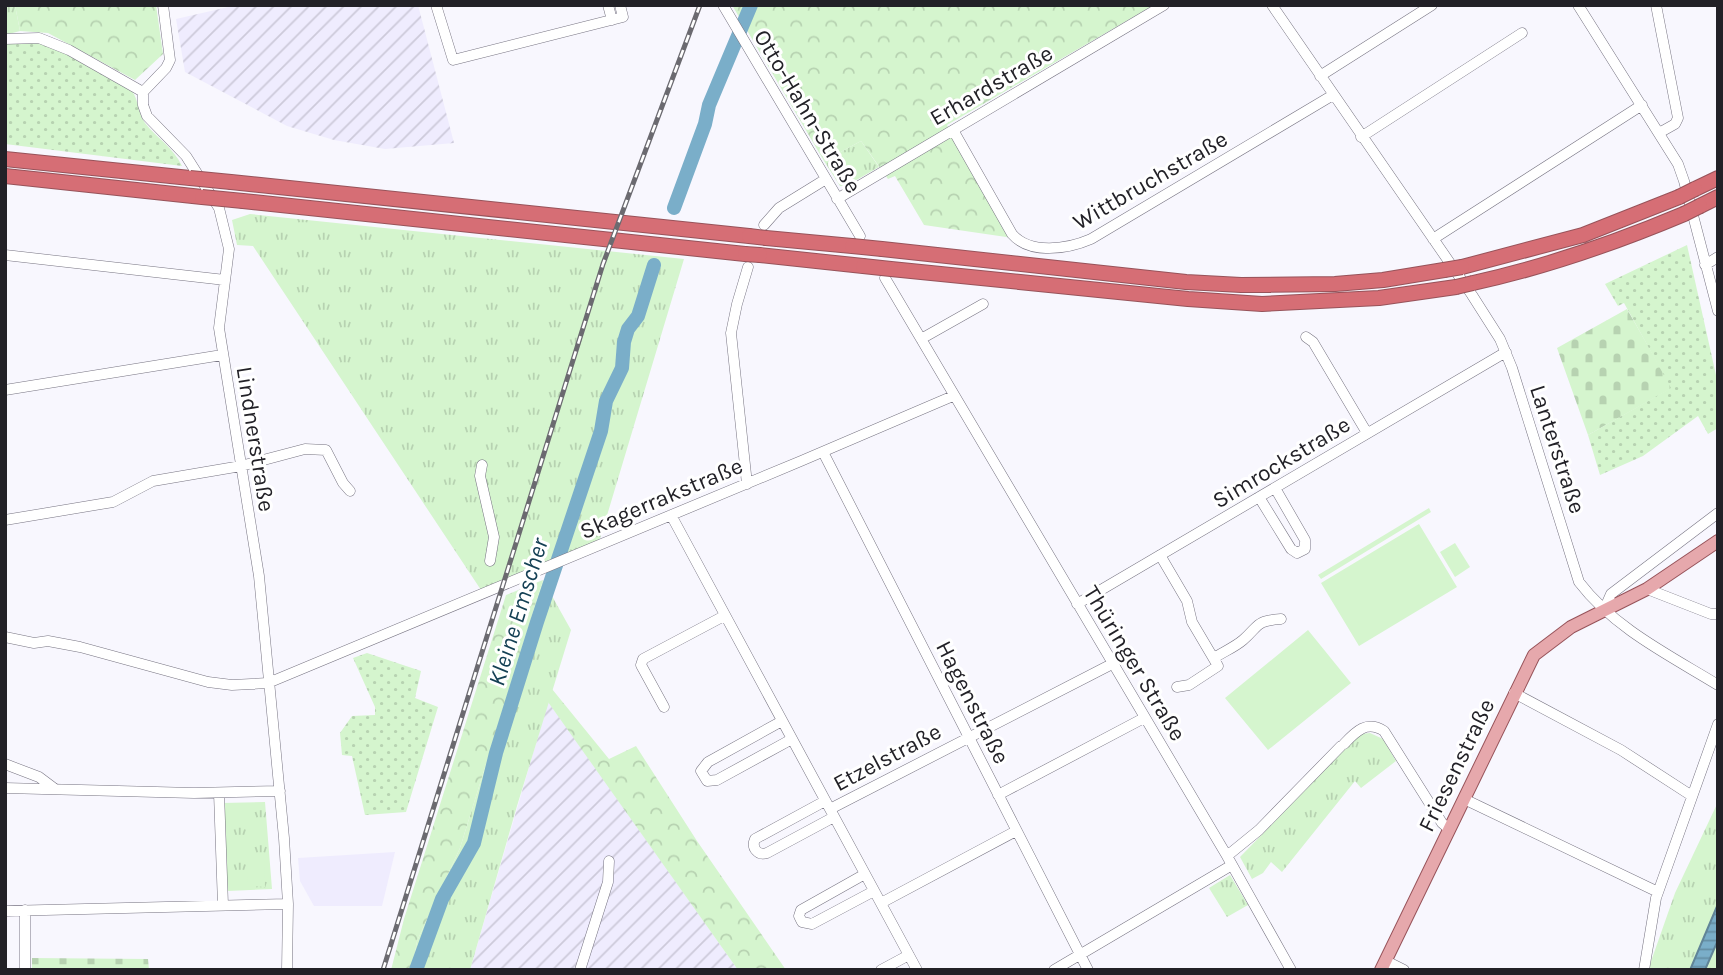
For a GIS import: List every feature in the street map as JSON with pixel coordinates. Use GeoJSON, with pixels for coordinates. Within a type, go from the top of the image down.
{"type":"FeatureCollection","features":[{"type":"Feature","properties":{"kind":"highway"},"geometry":{"type":"LineString","coordinates":[[5,159],[749,236],[765,231],[856,241],[882,249],[1186,282],[1292,286],[1347,283],[1462,267],[1583,235],[1679,197],[1718,178]]}},
{"type":"Feature","properties":{"kind":"highway"},"geometry":{"type":"LineString","coordinates":[[5,176],[751,259],[863,266],[888,273],[1262,304],[1368,299],[1473,283],[1598,248],[1684,214],[1718,197]]}},
{"type":"Feature","properties":{"kind":"main road","name":"Friesenstraße"},"geometry":{"type":"LineString","coordinates":[[1383,965],[1529,662],[1540,649],[1572,627],[1647,589],[1718,541]]}},
{"type":"Feature","properties":{"kind":"street"},"geometry":{"type":"LineString","coordinates":[[5,38],[39,38],[69,50],[143,92],[166,68],[170,60],[163,5]]}},
{"type":"Feature","properties":{"kind":"street"},"geometry":{"type":"LineString","coordinates":[[436,5],[453,60],[623,17],[620,5]]}},
{"type":"Feature","properties":{"kind":"street"},"geometry":{"type":"LineString","coordinates":[[608,5],[611,20]]}},
{"type":"Feature","properties":{"kind":"street","name":"Erhardstraße"},"geometry":{"type":"LineString","coordinates":[[837,199],[1164,5]]}},
{"type":"Feature","properties":{"kind":"street","name":"Lanterstraße"},"geometry":{"type":"LineString","coordinates":[[1272,5],[1493,327],[1506,352],[1580,582],[1604,610],[1622,625],[1718,685]]}},
{"type":"Feature","properties":{"kind":"street"},"geometry":{"type":"LineString","coordinates":[[1320,76],[1432,5]]}},
{"type":"Feature","properties":{"kind":"street"},"geometry":{"type":"LineString","coordinates":[[1578,5],[1682,173],[1718,311]]}},
{"type":"Feature","properties":{"kind":"street"},"geometry":{"type":"LineString","coordinates":[[1656,5],[1678,118],[1675,124],[1659,133]]}},
{"type":"Feature","properties":{"kind":"street","name":"Otto-Hahn-Straße"},"geometry":{"type":"LineString","coordinates":[[724,7],[826,179],[856,241]]}},
{"type":"Feature","properties":{"kind":"street"},"geometry":{"type":"LineString","coordinates":[[1361,136],[1522,33]]}},
{"type":"Feature","properties":{"kind":"street","name":"Lindnerstraße"},"geometry":{"type":"LineString","coordinates":[[143,92],[142,105],[147,116],[186,156],[219,208],[229,249],[218,323],[259,576],[280,791],[288,904],[287,970]]}},
{"type":"Feature","properties":{"kind":"street","name":"Wittbruchstraße"},"geometry":{"type":"LineString","coordinates":[[953,130],[1012,234],[1019,241],[1028,246],[1071,247],[1091,239],[1333,95]]}},
{"type":"Feature","properties":{"kind":"street"},"geometry":{"type":"LineString","coordinates":[[1433,239],[1642,105]]}},
{"type":"Feature","properties":{"kind":"street"},"geometry":{"type":"LineString","coordinates":[[765,231],[779,208],[826,179]]}},
{"type":"Feature","properties":{"kind":"street"},"geometry":{"type":"LineString","coordinates":[[5,255],[225,280]]}},
{"type":"Feature","properties":{"kind":"street"},"geometry":{"type":"LineString","coordinates":[[1705,265],[1718,257]]}},
{"type":"Feature","properties":{"kind":"street"},"geometry":{"type":"LineString","coordinates":[[747,484],[731,333],[751,259]]}},
{"type":"Feature","properties":{"kind":"street"},"geometry":{"type":"LineString","coordinates":[[888,273],[921,339],[983,304]]}},
{"type":"Feature","properties":{"kind":"street"},"geometry":{"type":"LineString","coordinates":[[1306,337],[1313,342],[1367,433]]}},
{"type":"Feature","properties":{"kind":"street","name":"Thüringer Straße"},"geometry":{"type":"LineString","coordinates":[[921,339],[1229,860],[1291,970]]}},
{"type":"Feature","properties":{"kind":"street","name":"Simrockstraße"},"geometry":{"type":"LineString","coordinates":[[1077,604],[1506,352]]}},
{"type":"Feature","properties":{"kind":"street"},"geometry":{"type":"LineString","coordinates":[[5,390],[222,355]]}},
{"type":"Feature","properties":{"kind":"street","name":"Skagerrakstraße"},"geometry":{"type":"LineString","coordinates":[[5,637],[34,643],[48,641],[80,647],[208,682],[232,685],[268,683],[953,396]]}},
{"type":"Feature","properties":{"kind":"street"},"geometry":{"type":"LineString","coordinates":[[5,520],[113,502],[153,481],[240,466],[305,449],[326,450],[342,483],[350,491]]}},
{"type":"Feature","properties":{"kind":"street","name":"Hagenstraße"},"geometry":{"type":"LineString","coordinates":[[822,452],[1088,970]]}},
{"type":"Feature","properties":{"kind":"street"},"geometry":{"type":"LineString","coordinates":[[482,464],[480,476],[494,537],[490,561]]}},
{"type":"Feature","properties":{"kind":"street"},"geometry":{"type":"LineString","coordinates":[[1259,497],[1290,549],[1301,552],[1305,549],[1305,540],[1275,488]]}},
{"type":"Feature","properties":{"kind":"street","name":"Friesenstraße"},"geometry":{"type":"LineString","coordinates":[[1604,610],[1611,594],[1718,513]]}},
{"type":"Feature","properties":{"kind":"street"},"geometry":{"type":"LineString","coordinates":[[671,516],[917,970]]}},
{"type":"Feature","properties":{"kind":"street"},"geometry":{"type":"LineString","coordinates":[[1160,555],[1187,601],[1192,622],[1216,662]]}},
{"type":"Feature","properties":{"kind":"street"},"geometry":{"type":"LineString","coordinates":[[1647,589],[1718,614]]}},
{"type":"Feature","properties":{"kind":"street"},"geometry":{"type":"LineString","coordinates":[[664,707],[641,665],[643,659],[724,616]]}},
{"type":"Feature","properties":{"kind":"street"},"geometry":{"type":"LineString","coordinates":[[1177,687],[1189,685],[1244,639],[1251,628],[1264,620],[1281,619]]}},
{"type":"Feature","properties":{"kind":"street","name":"Etzelstraße"},"geometry":{"type":"LineString","coordinates":[[830,809],[1112,664]]}},
{"type":"Feature","properties":{"kind":"street"},"geometry":{"type":"LineString","coordinates":[[1514,694],[1621,750],[1692,796]]}},
{"type":"Feature","properties":{"kind":"street"},"geometry":{"type":"LineString","coordinates":[[998,795],[1144,718]]}},
{"type":"Feature","properties":{"kind":"street"},"geometry":{"type":"LineString","coordinates":[[782,721],[708,762],[701,771],[707,780],[717,780],[792,739]]}},
{"type":"Feature","properties":{"kind":"street"},"geometry":{"type":"LineString","coordinates":[[1644,970],[1658,892],[1718,724]]}},
{"type":"Feature","properties":{"kind":"street"},"geometry":{"type":"LineString","coordinates":[[1055,970],[1229,860],[1357,730],[1365,726],[1384,731],[1442,823],[1449,829]]}},
{"type":"Feature","properties":{"kind":"street"},"geometry":{"type":"LineString","coordinates":[[5,764],[39,777],[56,789]]}},
{"type":"Feature","properties":{"kind":"street"},"geometry":{"type":"LineString","coordinates":[[5,788],[219,793],[280,791]]}},
{"type":"Feature","properties":{"kind":"street"},"geometry":{"type":"LineString","coordinates":[[219,793],[223,905]]}},
{"type":"Feature","properties":{"kind":"street"},"geometry":{"type":"LineString","coordinates":[[1464,799],[1658,892]]}},
{"type":"Feature","properties":{"kind":"street"},"geometry":{"type":"LineString","coordinates":[[830,809],[767,853],[759,854],[753,846],[753,841],[759,836],[830,809]]}},
{"type":"Feature","properties":{"kind":"street"},"geometry":{"type":"LineString","coordinates":[[881,903],[1016,831]]}},
{"type":"Feature","properties":{"kind":"street"},"geometry":{"type":"LineString","coordinates":[[580,970],[608,882],[609,861]]}},
{"type":"Feature","properties":{"kind":"street"},"geometry":{"type":"LineString","coordinates":[[865,874],[801,909],[800,919],[806,925],[813,924],[874,891]]}},
{"type":"Feature","properties":{"kind":"street"},"geometry":{"type":"LineString","coordinates":[[5,911],[288,904]]}},
{"type":"Feature","properties":{"kind":"street"},"geometry":{"type":"LineString","coordinates":[[25,910],[25,970]]}},
{"type":"Feature","properties":{"kind":"street"},"geometry":{"type":"LineString","coordinates":[[881,970],[909,955]]}},
{"type":"Feature","properties":{"kind":"street"},"geometry":{"type":"LineString","coordinates":[[1383,965],[1404,970]]}},
{"type":"Feature","properties":{"kind":"shaded area"},"geometry":{"type":"Polygon","coordinates":[[[237,5],[418,5],[454,143],[385,149],[334,140],[287,126],[185,72],[176,19],[237,5]]]}},
{"type":"Feature","properties":{"kind":"shaded area"},"geometry":{"type":"Polygon","coordinates":[[[548,702],[563,722],[738,970],[470,970],[548,702]]]}},
{"type":"Feature","properties":{"kind":"shaded area"},"geometry":{"type":"Polygon","coordinates":[[[395,852],[382,906],[314,906],[300,881],[298,858],[395,852]]]}},
{"type":"Feature","properties":{"kind":"green space"},"geometry":{"type":"Polygon","coordinates":[[[5,5],[15,5],[20,31],[5,35],[5,5]]]}},
{"type":"Feature","properties":{"kind":"green space"},"geometry":{"type":"Polygon","coordinates":[[[15,5],[156,5],[163,54],[135,80],[48,33],[20,31],[15,5]]]}},
{"type":"Feature","properties":{"kind":"green space"},"geometry":{"type":"Polygon","coordinates":[[[732,5],[744,5],[753,14],[757,5],[1154,5],[947,125],[1013,238],[924,225],[895,176],[888,179],[861,141],[824,161],[732,5]]]}},
{"type":"Feature","properties":{"kind":"green space"},"geometry":{"type":"Polygon","coordinates":[[[5,39],[39,39],[132,91],[145,123],[170,148],[182,166],[5,144],[5,39]]]}},
{"type":"Feature","properties":{"kind":"green space"},"geometry":{"type":"Polygon","coordinates":[[[861,141],[879,167],[846,186],[840,186],[824,161],[861,141]]]}},
{"type":"Feature","properties":{"kind":"green space"},"geometry":{"type":"Polygon","coordinates":[[[250,214],[684,259],[599,542],[481,590],[253,246],[237,245],[232,220],[250,214]]]}},
{"type":"Feature","properties":{"kind":"green space"},"geometry":{"type":"Polygon","coordinates":[[[1687,245],[1718,384],[1718,428],[1708,434],[1698,416],[1643,456],[1600,475],[1588,435],[1671,388],[1624,303],[1618,306],[1605,284],[1687,245]]]}},
{"type":"Feature","properties":{"kind":"green space"},"geometry":{"type":"Polygon","coordinates":[[[1627,309],[1672,388],[1588,435],[1557,348],[1627,309]]]}},
{"type":"Feature","properties":{"kind":"green space"},"geometry":{"type":"Polygon","coordinates":[[[1429,508],[1431,512],[1321,579],[1318,575],[1429,508]]]}},
{"type":"Feature","properties":{"kind":"green space"},"geometry":{"type":"Polygon","coordinates":[[[1419,524],[1457,587],[1359,646],[1321,583],[1419,524]]]}},
{"type":"Feature","properties":{"kind":"green space"},"geometry":{"type":"Polygon","coordinates":[[[1455,543],[1470,567],[1455,577],[1440,552],[1455,543]]]}},
{"type":"Feature","properties":{"kind":"green space"},"geometry":{"type":"Polygon","coordinates":[[[543,580],[571,630],[470,970],[412,970],[417,941],[460,848],[543,580]]]}},
{"type":"Feature","properties":{"kind":"green space"},"geometry":{"type":"Polygon","coordinates":[[[543,580],[460,848],[417,941],[412,970],[391,970],[404,919],[506,595],[543,580]]]}},
{"type":"Feature","properties":{"kind":"green space"},"geometry":{"type":"Polygon","coordinates":[[[1308,630],[1351,683],[1268,750],[1225,698],[1308,630]]]}},
{"type":"Feature","properties":{"kind":"green space"},"geometry":{"type":"Polygon","coordinates":[[[367,653],[421,671],[415,698],[438,707],[406,812],[365,815],[352,756],[342,755],[340,733],[352,716],[375,715],[375,707],[353,658],[367,653]]]}},
{"type":"Feature","properties":{"kind":"green space"},"geometry":{"type":"Polygon","coordinates":[[[552,689],[609,759],[636,746],[697,841],[786,970],[738,970],[548,702],[552,689]]]}},
{"type":"Feature","properties":{"kind":"green space"},"geometry":{"type":"Polygon","coordinates":[[[1370,733],[1383,739],[1396,761],[1361,788],[1355,781],[1282,872],[1271,862],[1263,873],[1252,879],[1240,857],[1360,734],[1370,733]]]}},
{"type":"Feature","properties":{"kind":"green space"},"geometry":{"type":"Polygon","coordinates":[[[265,802],[272,889],[227,891],[222,803],[265,802]]]}},
{"type":"Feature","properties":{"kind":"green space"},"geometry":{"type":"Polygon","coordinates":[[[1718,802],[1718,970],[1648,970],[1675,893],[1718,802]]]}},
{"type":"Feature","properties":{"kind":"green space"},"geometry":{"type":"Polygon","coordinates":[[[247,858],[264,858],[265,887],[248,886],[247,858]]]}},
{"type":"Feature","properties":{"kind":"green space"},"geometry":{"type":"Polygon","coordinates":[[[1230,875],[1248,905],[1227,917],[1209,888],[1230,875]]]}},
{"type":"Feature","properties":{"kind":"green space"},"geometry":{"type":"Polygon","coordinates":[[[32,958],[148,959],[149,970],[32,970],[32,958]]]}},
{"type":"Feature","properties":{"kind":"water"},"geometry":{"type":"Polygon","coordinates":[[[1718,904],[1718,940],[1705,970],[1690,970],[1718,904]]]}},
{"type":"Feature","properties":{"kind":"waterway","name":"Kleine Emscher"},"geometry":{"type":"LineString","coordinates":[[674,208],[705,124],[709,105],[751,5]]}},
{"type":"Feature","properties":{"kind":"waterway","name":"Kleine Emscher"},"geometry":{"type":"LineString","coordinates":[[416,970],[442,899],[474,843],[496,753],[601,431],[606,401],[622,368],[628,329],[638,316],[654,265]]}},
{"type":"Feature","properties":{"kind":"railway"},"geometry":{"type":"LineString","coordinates":[[383,970],[603,264],[700,5]]}}]}
